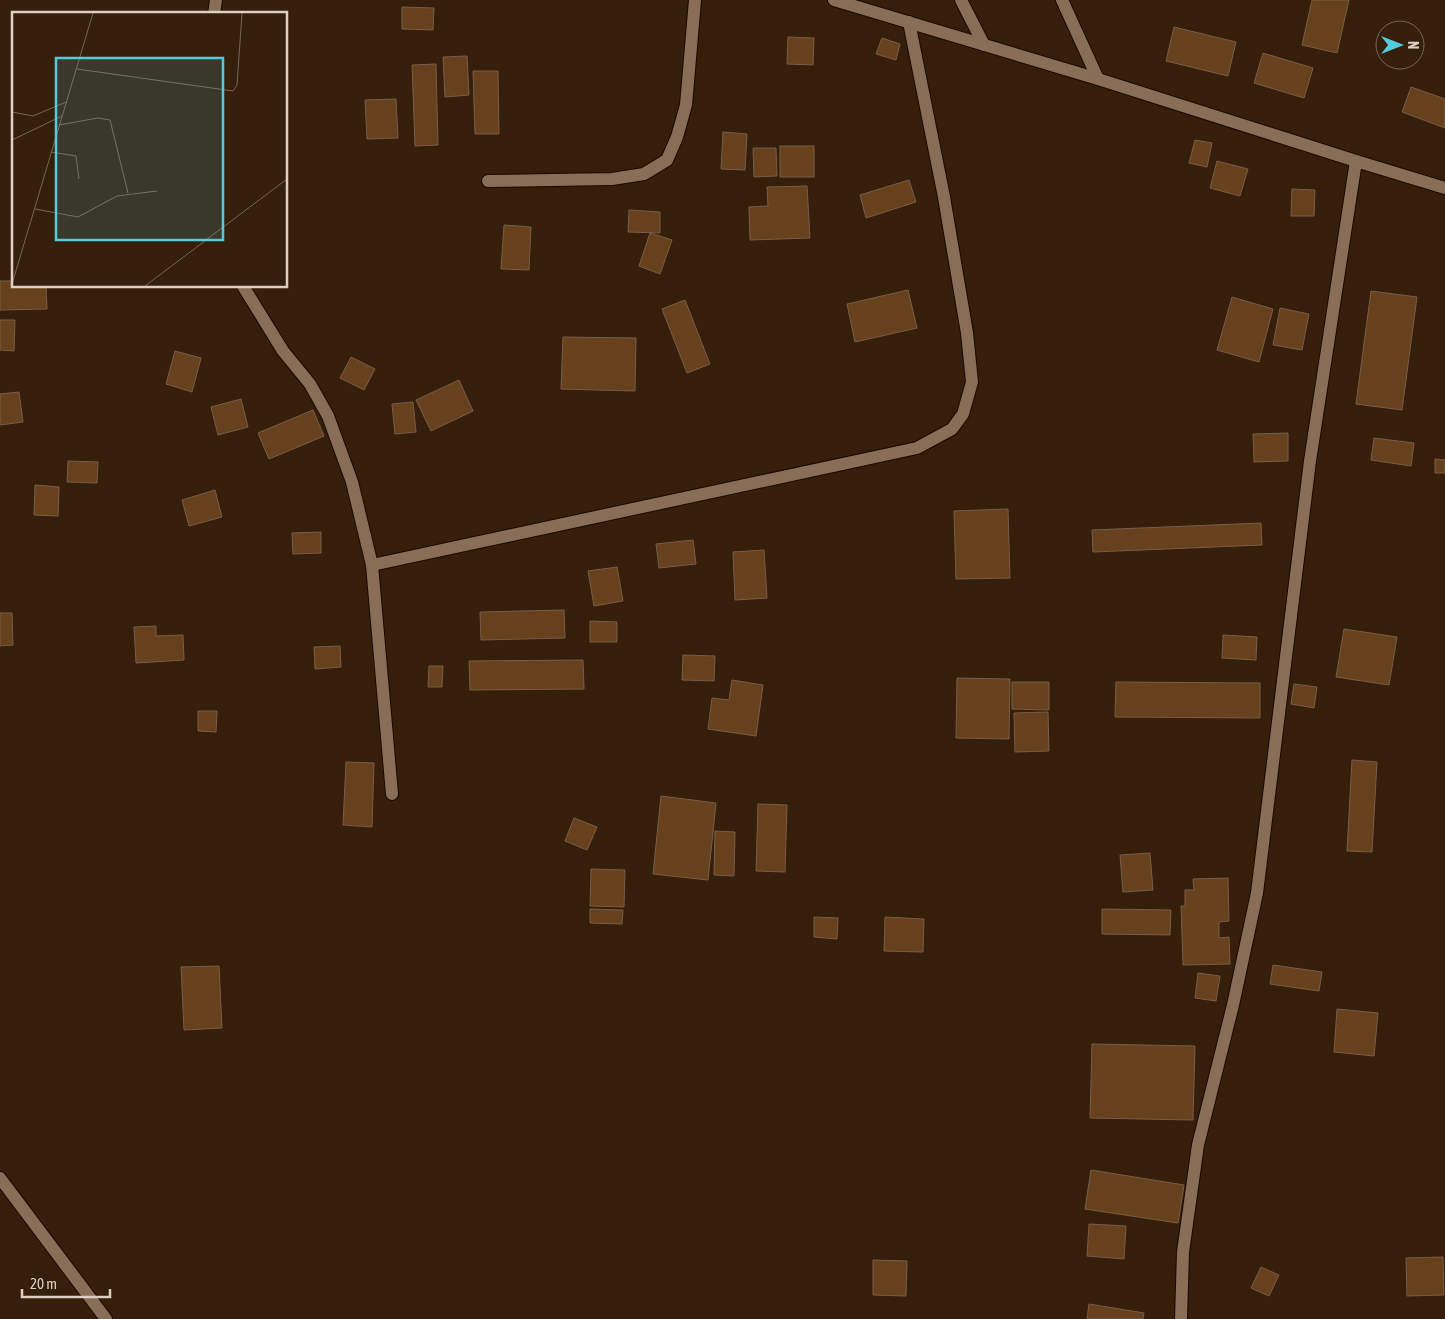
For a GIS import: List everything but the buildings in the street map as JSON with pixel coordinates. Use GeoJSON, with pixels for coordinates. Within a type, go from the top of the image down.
{"type":"FeatureCollection","features":[{"type":"Feature","properties":{"kind":"street"},"geometry":{"type":"LineString","coordinates":[[488,181],[612,179],[644,174],[667,160],[677,137],[686,105],[695,0]]}},
{"type":"Feature","properties":{"kind":"street"},"geometry":{"type":"LineString","coordinates":[[834,0],[1445,188]]}},
{"type":"Feature","properties":{"kind":"street"},"geometry":{"type":"LineString","coordinates":[[961,0],[984,45]]}},
{"type":"Feature","properties":{"kind":"street"},"geometry":{"type":"LineString","coordinates":[[1062,0],[1098,80]]}},
{"type":"Feature","properties":{"kind":"street"},"geometry":{"type":"LineString","coordinates":[[372,565],[917,448],[952,429],[963,414],[972,382],[967,333],[944,197],[909,22]]}},
{"type":"Feature","properties":{"kind":"street"},"geometry":{"type":"LineString","coordinates":[[1181,1319],[1183,1252],[1198,1145],[1233,1005],[1257,893],[1310,461],[1356,161]]}},
{"type":"Feature","properties":{"kind":"street"},"geometry":{"type":"LineString","coordinates":[[244,288],[283,351],[310,384],[328,416],[352,482],[372,565],[392,794]]}},
{"type":"Feature","properties":{"kind":"street"},"geometry":{"type":"LineString","coordinates":[[0,1178],[106,1319]]}}]}
